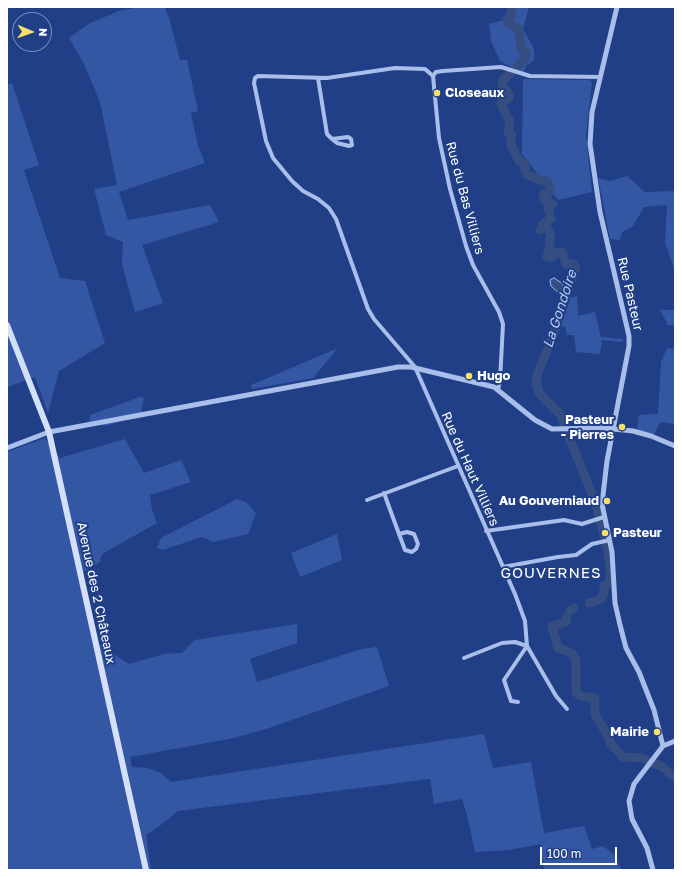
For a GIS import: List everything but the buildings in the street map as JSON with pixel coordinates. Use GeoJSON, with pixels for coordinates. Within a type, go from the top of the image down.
{"type":"FeatureCollection","features":[{"type":"Feature","properties":{"kind":"main road","name":"Avenue des 2 Châteaux"},"geometry":{"type":"LineString","coordinates":[[7,325],[48,432],[146,870]]}},
{"type":"Feature","properties":{"kind":"street","name":"Rue Pasteur"},"geometry":{"type":"LineString","coordinates":[[617,7],[592,112],[590,144],[591,160],[600,212],[629,336],[629,346],[613,429],[602,499],[601,519],[614,562],[615,603],[626,648],[639,672],[654,710],[663,746]]}},
{"type":"Feature","properties":{"kind":"street"},"geometry":{"type":"LineString","coordinates":[[332,139],[326,131],[318,78],[395,68],[425,69],[433,76],[436,72],[501,67],[530,76],[600,77]]}},
{"type":"Feature","properties":{"kind":"street","name":"Rue du Haut Villiers"},"geometry":{"type":"LineString","coordinates":[[318,78],[262,75],[255,78],[255,94],[266,141],[273,158],[292,181],[303,191],[318,199],[328,208],[336,219],[368,309],[374,320],[415,367],[525,621],[527,646]]}},
{"type":"Feature","properties":{"kind":"street","name":"Rue du Bas Villiers"},"geometry":{"type":"LineString","coordinates":[[433,76],[439,138],[450,189],[466,246],[473,265],[499,312],[503,324],[500,381],[498,389]]}},
{"type":"Feature","properties":{"kind":"street"},"geometry":{"type":"LineString","coordinates":[[7,448],[48,432],[398,367],[415,367],[494,387],[540,424],[552,429],[613,429],[651,436],[675,446]]}},
{"type":"Feature","properties":{"kind":"street"},"geometry":{"type":"LineString","coordinates":[[367,500],[458,466]]}},
{"type":"Feature","properties":{"kind":"street"},"geometry":{"type":"LineString","coordinates":[[384,493],[400,534],[404,550],[412,552],[416,549],[418,544],[414,534],[407,532],[400,534]]}},
{"type":"Feature","properties":{"kind":"street"},"geometry":{"type":"LineString","coordinates":[[486,531],[563,520],[581,524],[601,519]]}},
{"type":"Feature","properties":{"kind":"street"},"geometry":{"type":"LineString","coordinates":[[503,568],[558,556],[576,555],[592,544],[607,540]]}},
{"type":"Feature","properties":{"kind":"street"},"geometry":{"type":"LineString","coordinates":[[464,658],[502,643],[514,642],[527,646],[556,696],[567,709]]}},
{"type":"Feature","properties":{"kind":"street"},"geometry":{"type":"LineString","coordinates":[[518,702],[511,701],[504,680],[527,646]]}},
{"type":"Feature","properties":{"kind":"street"},"geometry":{"type":"LineString","coordinates":[[653,870],[647,848],[632,820],[629,806],[631,790],[663,746],[675,741]]}},
{"type":"Feature","properties":{"kind":"shaded area"},"geometry":{"type":"Polygon","coordinates":[[[139,7],[165,8],[170,21],[180,60],[187,60],[198,111],[191,113],[198,146],[205,163],[119,192],[128,220],[210,205],[219,222],[142,245],[163,303],[135,312],[122,264],[123,242],[106,235],[94,189],[117,185],[100,102],[84,64],[69,38],[90,23],[119,11],[139,7]]]}},
{"type":"Feature","properties":{"kind":"shaded area"},"geometry":{"type":"Polygon","coordinates":[[[510,7],[529,7],[523,29],[534,49],[534,60],[527,65],[523,73],[500,61],[491,41],[489,24],[504,20],[510,7]]]}},
{"type":"Feature","properties":{"kind":"shaded area"},"geometry":{"type":"Polygon","coordinates":[[[523,79],[589,80],[592,82],[586,136],[592,192],[558,200],[522,154],[523,79]]]}},
{"type":"Feature","properties":{"kind":"shaded area"},"geometry":{"type":"Polygon","coordinates":[[[12,83],[39,165],[24,170],[60,278],[85,281],[105,343],[59,371],[48,413],[35,377],[7,387],[7,85],[12,83]]]}},
{"type":"Feature","properties":{"kind":"shaded area"},"geometry":{"type":"Polygon","coordinates":[[[627,176],[645,192],[675,191],[675,271],[665,243],[667,205],[644,207],[633,226],[622,232],[620,240],[610,239],[598,178],[610,181],[627,176]]]}},
{"type":"Feature","properties":{"kind":"shaded area"},"geometry":{"type":"Polygon","coordinates":[[[554,278],[563,284],[562,291],[559,293],[551,286],[550,280],[554,278]]]}},
{"type":"Feature","properties":{"kind":"shaded area"},"geometry":{"type":"Polygon","coordinates":[[[577,296],[578,316],[595,312],[601,337],[623,339],[622,342],[602,340],[600,354],[576,352],[574,335],[567,335],[565,326],[557,327],[568,298],[577,296]]]}},
{"type":"Feature","properties":{"kind":"shaded area"},"geometry":{"type":"Polygon","coordinates":[[[660,310],[675,310],[675,325],[668,325],[660,310]]]}},
{"type":"Feature","properties":{"kind":"shaded area"},"geometry":{"type":"Polygon","coordinates":[[[338,348],[313,378],[252,389],[251,385],[338,348]]]}},
{"type":"Feature","properties":{"kind":"shaded area"},"geometry":{"type":"Polygon","coordinates":[[[667,348],[675,349],[675,424],[660,422],[653,438],[637,433],[639,415],[658,414],[661,362],[667,348]]]}},
{"type":"Feature","properties":{"kind":"shaded area"},"geometry":{"type":"Polygon","coordinates":[[[140,397],[144,398],[141,413],[131,418],[106,426],[89,421],[90,415],[140,397]]]}},
{"type":"Feature","properties":{"kind":"shaded area"},"geometry":{"type":"Polygon","coordinates":[[[45,438],[60,458],[125,439],[144,473],[181,460],[191,482],[150,495],[152,510],[157,523],[102,554],[100,562],[83,572],[99,644],[129,664],[164,654],[182,653],[195,640],[297,624],[297,643],[250,659],[257,682],[362,649],[377,647],[389,686],[269,728],[234,738],[130,757],[132,767],[147,768],[161,773],[171,782],[484,734],[493,768],[531,762],[544,833],[584,826],[592,849],[603,846],[614,854],[622,870],[544,870],[541,844],[509,850],[475,852],[462,799],[434,804],[430,779],[178,811],[146,835],[151,870],[7,870],[7,452],[45,438]]]}},
{"type":"Feature","properties":{"kind":"shaded area"},"geometry":{"type":"Polygon","coordinates":[[[237,499],[246,502],[256,513],[248,534],[213,542],[202,537],[163,550],[157,548],[161,538],[237,499]]]}},
{"type":"Feature","properties":{"kind":"shaded area"},"geometry":{"type":"Polygon","coordinates":[[[337,534],[342,560],[300,577],[291,553],[337,534]]]}},
{"type":"Feature","properties":{"kind":"waterway","name":"La Gondoire"},"geometry":{"type":"LineString","coordinates":[[513,7],[511,10],[511,17],[507,19],[508,23],[519,29],[521,49],[527,53],[526,58],[503,80],[502,85],[509,94],[509,98],[502,101],[501,104],[510,122],[508,132],[512,135],[510,143],[519,161],[525,163],[525,170],[528,175],[547,181],[550,187],[549,193],[544,194],[543,198],[545,201],[553,204],[548,208],[551,219],[543,224],[540,230],[547,228],[549,230],[551,238],[547,257],[551,258],[556,253],[562,252],[566,264],[574,264],[576,267],[551,342],[538,372],[536,382],[539,393],[562,416],[564,425],[596,504],[607,546],[610,578]]}},
{"type":"Feature","properties":{"kind":"waterway","name":"La Gondoire"},"geometry":{"type":"LineString","coordinates":[[589,603],[601,599],[604,593],[604,586],[610,582]]}},
{"type":"Feature","properties":{"kind":"waterway","name":"La Gondoire"},"geometry":{"type":"LineString","coordinates":[[570,611],[574,608]]}},
{"type":"Feature","properties":{"kind":"waterway","name":"La Gondoire"},"geometry":{"type":"LineString","coordinates":[[567,616],[566,622],[552,626],[558,648],[572,653],[576,659],[576,692],[580,696],[595,698],[595,715],[606,732]]}},
{"type":"Feature","properties":{"kind":"waterway","name":"La Gondoire"},"geometry":{"type":"LineString","coordinates":[[607,735],[611,744],[623,757],[643,758],[653,764],[660,765],[675,777]]}},
{"type":"Feature","properties":{"kind":"place","name":"Closeaux"},"geometry":{"type":"Point","coordinates":[437,93]}},
{"type":"Feature","properties":{"kind":"place","name":"Hugo"},"geometry":{"type":"Point","coordinates":[469,376]}},
{"type":"Feature","properties":{"kind":"place","name":"Pasteur - Pierres"},"geometry":{"type":"Point","coordinates":[622,427]}},
{"type":"Feature","properties":{"kind":"place","name":"Au Gouverniaud"},"geometry":{"type":"Point","coordinates":[607,501]}},
{"type":"Feature","properties":{"kind":"place","name":"Pasteur"},"geometry":{"type":"Point","coordinates":[605,533]}},
{"type":"Feature","properties":{"kind":"place","name":"Mairie"},"geometry":{"type":"Point","coordinates":[657,732]}},
{"type":"Feature","properties":{"kind":"district","name":"GOUVERNES"},"geometry":{"type":"Point","coordinates":[551,573]}}]}
